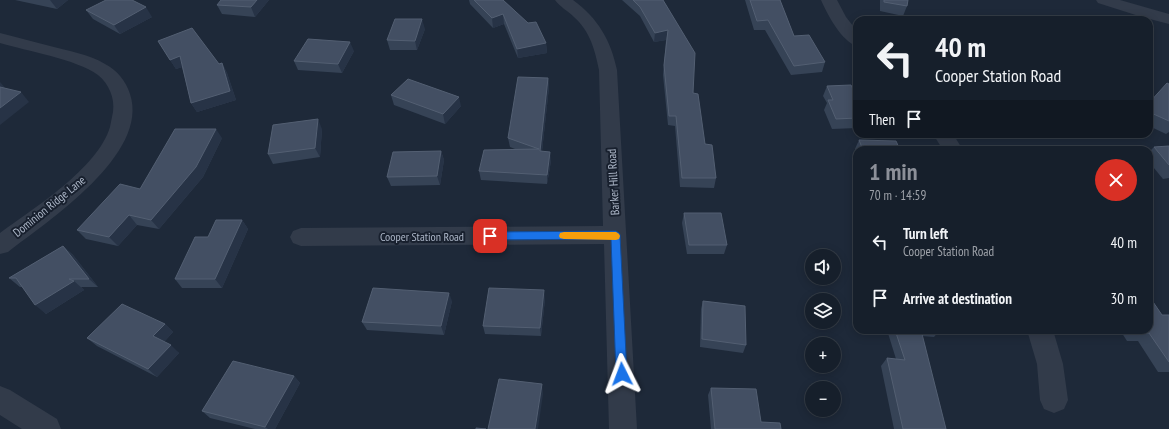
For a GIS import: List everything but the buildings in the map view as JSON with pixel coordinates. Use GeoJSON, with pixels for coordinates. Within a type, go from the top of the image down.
{"type":"FeatureCollection","features":[{"type":"Feature","properties":{"kind":"street","name":"Barker Hill Road"},"geometry":{"type":"LineString","coordinates":[[563,0],[576,9],[589,22],[600,37],[605,52],[608,70],[623,429]]}},
{"type":"Feature","properties":{"kind":"street"},"geometry":{"type":"LineString","coordinates":[[829,0],[833,10],[843,26],[853,37]]}},
{"type":"Feature","properties":{"kind":"street"},"geometry":{"type":"LineString","coordinates":[[1104,0],[1169,19]]}},
{"type":"Feature","properties":{"kind":"street","name":"Dominion Ridge Lane"},"geometry":{"type":"LineString","coordinates":[[0,38],[88,62],[104,71],[116,82],[122,97],[123,115],[117,135],[108,150],[84,179],[59,201],[0,245]]}},
{"type":"Feature","properties":{"kind":"street","name":"Cooper Station Road"},"geometry":{"type":"LineString","coordinates":[[301,237],[616,235]]}},
{"type":"Feature","properties":{"kind":"street"},"geometry":{"type":"LineString","coordinates":[[1041,334],[1050,364],[1054,400]]}},
{"type":"Feature","properties":{"kind":"street"},"geometry":{"type":"LineString","coordinates":[[0,399],[47,429]]}},
{"type":"Feature","properties":{"kind":"slow traffic"},"geometry":{"type":"LineString","coordinates":[[564,236],[616,236]]}},
{"type":"Feature","properties":{"kind":"route"},"geometry":{"type":"LineString","coordinates":[[490,236],[616,235],[622,374]]}}]}
